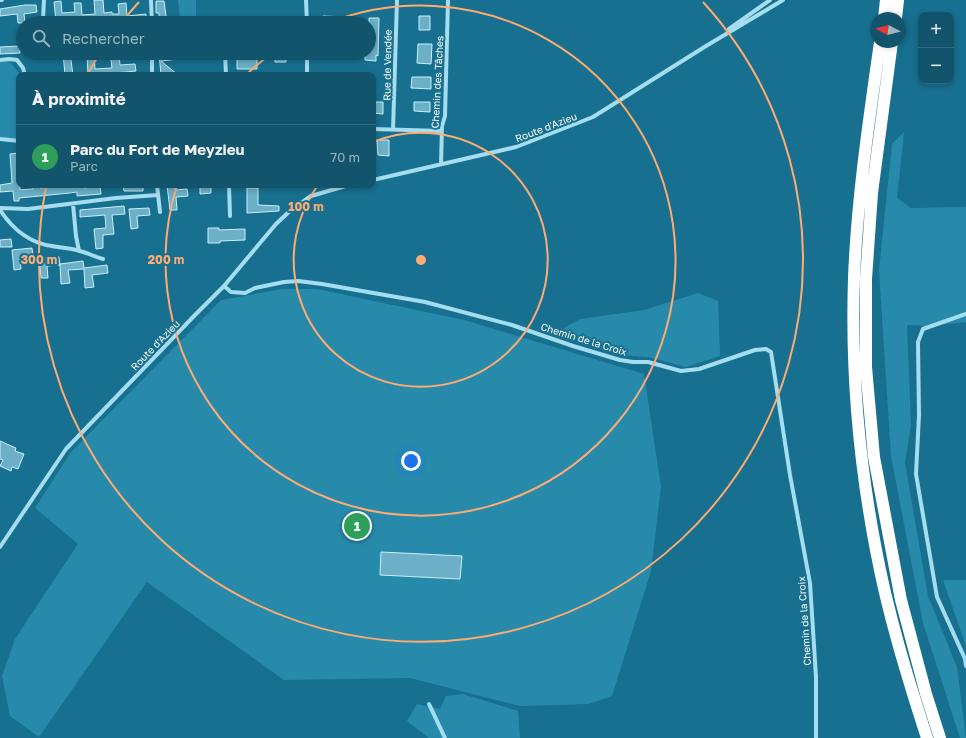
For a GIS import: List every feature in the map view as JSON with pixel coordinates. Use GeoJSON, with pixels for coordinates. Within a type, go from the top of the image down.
{"type":"FeatureCollection","features":[{"type":"Feature","properties":{"kind":"highway"},"geometry":{"type":"LineString","coordinates":[[885,12],[886,0]]}},
{"type":"Feature","properties":{"kind":"highway"},"geometry":{"type":"LineString","coordinates":[[897,12],[898,0]]}},
{"type":"Feature","properties":{"kind":"highway"},"geometry":{"type":"LineString","coordinates":[[879,48],[860,193],[856,241],[854,314],[859,434],[876,550],[900,648],[927,738]]}},
{"type":"Feature","properties":{"kind":"highway"},"geometry":{"type":"LineString","coordinates":[[891,48],[876,156],[871,208],[866,279],[866,367],[874,457],[901,600],[926,694],[940,738]]}},
{"type":"Feature","properties":{"kind":"street"},"geometry":{"type":"LineString","coordinates":[[43,16],[44,0]]}},
{"type":"Feature","properties":{"kind":"street"},"geometry":{"type":"LineString","coordinates":[[306,0],[307,16]]}},
{"type":"Feature","properties":{"kind":"street","name":"Rue de Vendée"},"geometry":{"type":"LineString","coordinates":[[393,130],[397,0]]}},
{"type":"Feature","properties":{"kind":"street","name":"Chemin des Tâches"},"geometry":{"type":"LineString","coordinates":[[442,164],[442,131],[444,116],[448,0]]}},
{"type":"Feature","properties":{"kind":"street","name":"Route d'Azieu"},"geometry":{"type":"LineString","coordinates":[[706,46],[770,0]]}},
{"type":"Feature","properties":{"kind":"street","name":"Route d'Azieu"},"geometry":{"type":"LineString","coordinates":[[376,179],[516,147],[593,117],[706,46],[783,0]]}},
{"type":"Feature","properties":{"kind":"street"},"geometry":{"type":"LineString","coordinates":[[152,1],[152,16]]}},
{"type":"Feature","properties":{"kind":"street"},"geometry":{"type":"LineString","coordinates":[[0,60],[16,60]]}},
{"type":"Feature","properties":{"kind":"street"},"geometry":{"type":"LineString","coordinates":[[17,60],[24,72]]}},
{"type":"Feature","properties":{"kind":"street"},"geometry":{"type":"LineString","coordinates":[[152,60],[152,72]]}},
{"type":"Feature","properties":{"kind":"street"},"geometry":{"type":"LineString","coordinates":[[225,60],[226,72]]}},
{"type":"Feature","properties":{"kind":"street"},"geometry":{"type":"LineString","coordinates":[[307,60],[307,72]]}},
{"type":"Feature","properties":{"kind":"street"},"geometry":{"type":"LineString","coordinates":[[376,129],[442,131]]}},
{"type":"Feature","properties":{"kind":"street"},"geometry":{"type":"LineString","coordinates":[[0,139],[16,141]]}},
{"type":"Feature","properties":{"kind":"street"},"geometry":{"type":"LineString","coordinates":[[157,188],[160,212]]}},
{"type":"Feature","properties":{"kind":"street"},"geometry":{"type":"LineString","coordinates":[[229,188],[230,216]]}},
{"type":"Feature","properties":{"kind":"street","name":"Route d'Azieu"},"geometry":{"type":"LineString","coordinates":[[0,547],[66,449],[224,286],[276,224],[291,210],[310,196],[338,188]]}},
{"type":"Feature","properties":{"kind":"street"},"geometry":{"type":"LineString","coordinates":[[0,209],[28,209],[116,198],[158,195]]}},
{"type":"Feature","properties":{"kind":"street"},"geometry":{"type":"LineString","coordinates":[[73,204],[79,251]]}},
{"type":"Feature","properties":{"kind":"street"},"geometry":{"type":"LineString","coordinates":[[0,209],[12,226],[20,233],[35,241],[50,246],[79,251],[103,259]]}},
{"type":"Feature","properties":{"kind":"street","name":"Chemin de la Croix"},"geometry":{"type":"LineString","coordinates":[[224,286],[231,292],[245,293],[255,288],[284,282],[298,281],[425,302],[512,325],[620,360],[648,362],[681,371],[699,369],[755,350],[766,349],[771,352],[787,456],[810,583],[816,677],[816,738]]}},
{"type":"Feature","properties":{"kind":"street"},"geometry":{"type":"LineString","coordinates":[[966,314],[923,329],[918,342],[919,415],[916,474],[937,597],[965,659],[966,666]]}},
{"type":"Feature","properties":{"kind":"street"},"geometry":{"type":"LineString","coordinates":[[429,704],[445,738]]}},
{"type":"Feature","properties":{"kind":"shaded area"},"geometry":{"type":"Polygon","coordinates":[[[178,0],[196,0],[196,16],[180,16],[178,0]]]}},
{"type":"Feature","properties":{"kind":"shaded area"},"geometry":{"type":"Polygon","coordinates":[[[0,60],[5,60],[12,64],[18,72],[16,72],[16,140],[0,139],[0,60]]]}},
{"type":"Feature","properties":{"kind":"shaded area"},"geometry":{"type":"Polygon","coordinates":[[[904,132],[897,198],[911,208],[966,207],[966,322],[931,326],[907,325],[911,425],[905,463],[928,596],[957,667],[966,738],[960,738],[923,623],[891,456],[879,270],[892,144],[904,132]]]}},
{"type":"Feature","properties":{"kind":"shaded area"},"geometry":{"type":"Polygon","coordinates":[[[282,289],[317,289],[464,320],[644,374],[661,487],[651,571],[612,696],[589,704],[520,706],[410,678],[284,680],[147,582],[39,737],[10,716],[2,676],[15,639],[78,544],[35,508],[71,452],[221,300],[282,289]]]}},
{"type":"Feature","properties":{"kind":"shaded area"},"geometry":{"type":"Polygon","coordinates":[[[698,293],[718,301],[720,356],[686,367],[648,357],[620,355],[554,334],[580,319],[644,310],[698,293]]]}},
{"type":"Feature","properties":{"kind":"shaded area"},"geometry":{"type":"Polygon","coordinates":[[[943,580],[966,580],[966,646],[943,580]]]}},
{"type":"Feature","properties":{"kind":"shaded area"},"geometry":{"type":"Polygon","coordinates":[[[463,694],[518,711],[520,738],[429,738],[407,721],[417,704],[440,709],[446,696],[463,694]]]}},
{"type":"Feature","properties":{"kind":"building"},"geometry":{"type":"Polygon","coordinates":[[[94,0],[103,0],[104,13],[112,12],[112,14],[119,14],[118,4],[126,3],[127,16],[55,16],[54,2],[61,1],[62,13],[75,12],[74,3],[81,3],[82,15],[95,14],[94,0]]]}},
{"type":"Feature","properties":{"kind":"building"},"geometry":{"type":"Polygon","coordinates":[[[156,1],[164,1],[166,16],[159,16],[159,13],[156,13],[156,1]]]}},
{"type":"Feature","properties":{"kind":"building"},"geometry":{"type":"Polygon","coordinates":[[[25,5],[36,5],[37,12],[24,14],[24,16],[17,16],[17,14],[0,16],[0,9],[25,5]]]}},
{"type":"Feature","properties":{"kind":"building"},"geometry":{"type":"Polygon","coordinates":[[[146,14],[146,16],[127,16],[146,14]]]}},
{"type":"Feature","properties":{"kind":"building"},"geometry":{"type":"Polygon","coordinates":[[[419,16],[430,16],[430,30],[419,30],[419,16]]]}},
{"type":"Feature","properties":{"kind":"building"},"geometry":{"type":"Polygon","coordinates":[[[376,18],[379,18],[378,56],[376,55],[376,18]]]}},
{"type":"Feature","properties":{"kind":"building"},"geometry":{"type":"Polygon","coordinates":[[[418,44],[432,44],[431,64],[417,63],[418,44]]]}},
{"type":"Feature","properties":{"kind":"building"},"geometry":{"type":"Polygon","coordinates":[[[16,46],[16,53],[0,54],[0,47],[16,46]]]}},
{"type":"Feature","properties":{"kind":"building"},"geometry":{"type":"Polygon","coordinates":[[[64,60],[71,60],[73,72],[65,72],[64,60]]]}},
{"type":"Feature","properties":{"kind":"building"},"geometry":{"type":"Polygon","coordinates":[[[87,60],[94,60],[95,69],[112,68],[111,60],[120,60],[120,65],[135,64],[136,71],[126,72],[88,72],[87,60]]]}},
{"type":"Feature","properties":{"kind":"building"},"geometry":{"type":"Polygon","coordinates":[[[160,60],[170,60],[161,61],[174,72],[161,72],[160,60]]]}},
{"type":"Feature","properties":{"kind":"building"},"geometry":{"type":"Polygon","coordinates":[[[237,60],[257,60],[257,69],[237,69],[237,60]]]}},
{"type":"Feature","properties":{"kind":"building"},"geometry":{"type":"Polygon","coordinates":[[[275,60],[286,60],[286,62],[275,62],[275,60]]]}},
{"type":"Feature","properties":{"kind":"building"},"geometry":{"type":"Polygon","coordinates":[[[412,77],[431,77],[431,89],[411,88],[412,77]]]}},
{"type":"Feature","properties":{"kind":"building"},"geometry":{"type":"Polygon","coordinates":[[[376,102],[383,102],[383,114],[376,113],[376,102]]]}},
{"type":"Feature","properties":{"kind":"building"},"geometry":{"type":"Polygon","coordinates":[[[414,102],[430,102],[430,112],[414,111],[414,102]]]}},
{"type":"Feature","properties":{"kind":"building"},"geometry":{"type":"Polygon","coordinates":[[[377,140],[389,140],[389,156],[378,155],[377,140]]]}},
{"type":"Feature","properties":{"kind":"building"},"geometry":{"type":"Polygon","coordinates":[[[16,153],[16,188],[20,188],[20,190],[33,188],[100,188],[101,194],[77,196],[77,192],[19,198],[19,201],[14,201],[13,191],[0,192],[0,185],[12,183],[10,154],[16,153]]]}},
{"type":"Feature","properties":{"kind":"building"},"geometry":{"type":"Polygon","coordinates":[[[124,188],[143,188],[143,191],[124,191],[124,188]]]}},
{"type":"Feature","properties":{"kind":"building"},"geometry":{"type":"Polygon","coordinates":[[[167,188],[175,188],[175,190],[187,189],[188,196],[176,197],[177,210],[170,210],[167,188]]]}},
{"type":"Feature","properties":{"kind":"building"},"geometry":{"type":"Polygon","coordinates":[[[200,188],[211,188],[211,193],[200,194],[200,188]]]}},
{"type":"Feature","properties":{"kind":"building"},"geometry":{"type":"Polygon","coordinates":[[[247,188],[258,188],[258,205],[279,206],[279,211],[247,213],[247,188]]]}},
{"type":"Feature","properties":{"kind":"building"},"geometry":{"type":"Polygon","coordinates":[[[124,206],[125,214],[112,215],[114,234],[103,235],[103,248],[96,249],[94,229],[106,228],[105,215],[80,217],[80,210],[124,206]]]}},
{"type":"Feature","properties":{"kind":"building"},"geometry":{"type":"Polygon","coordinates":[[[149,208],[150,215],[137,216],[138,228],[131,229],[129,209],[149,208]]]}},
{"type":"Feature","properties":{"kind":"building"},"geometry":{"type":"Polygon","coordinates":[[[208,228],[219,228],[219,230],[245,229],[245,240],[208,243],[208,228]]]}},
{"type":"Feature","properties":{"kind":"building"},"geometry":{"type":"Polygon","coordinates":[[[11,239],[12,247],[0,247],[0,240],[11,239]]]}},
{"type":"Feature","properties":{"kind":"building"},"geometry":{"type":"Polygon","coordinates":[[[32,248],[33,256],[20,258],[21,269],[14,270],[12,250],[32,248]]]}},
{"type":"Feature","properties":{"kind":"building"},"geometry":{"type":"Polygon","coordinates":[[[59,257],[60,265],[47,266],[48,278],[41,278],[39,258],[59,257]]]}},
{"type":"Feature","properties":{"kind":"building"},"geometry":{"type":"Polygon","coordinates":[[[83,261],[84,268],[107,265],[108,273],[92,275],[94,287],[85,288],[84,269],[68,270],[70,283],[61,284],[60,264],[83,261]]]}},
{"type":"Feature","properties":{"kind":"building"},"geometry":{"type":"Polygon","coordinates":[[[0,441],[16,448],[15,451],[24,454],[18,469],[12,467],[11,471],[0,466],[3,460],[0,459],[0,441]]]}},
{"type":"Feature","properties":{"kind":"building"},"geometry":{"type":"Polygon","coordinates":[[[381,552],[462,556],[460,579],[380,575],[381,552]]]}},
{"type":"Feature","properties":{"kind":"place","name":"Parc du Fort de Meyzieu"},"geometry":{"type":"Point","coordinates":[357,526]}}]}
